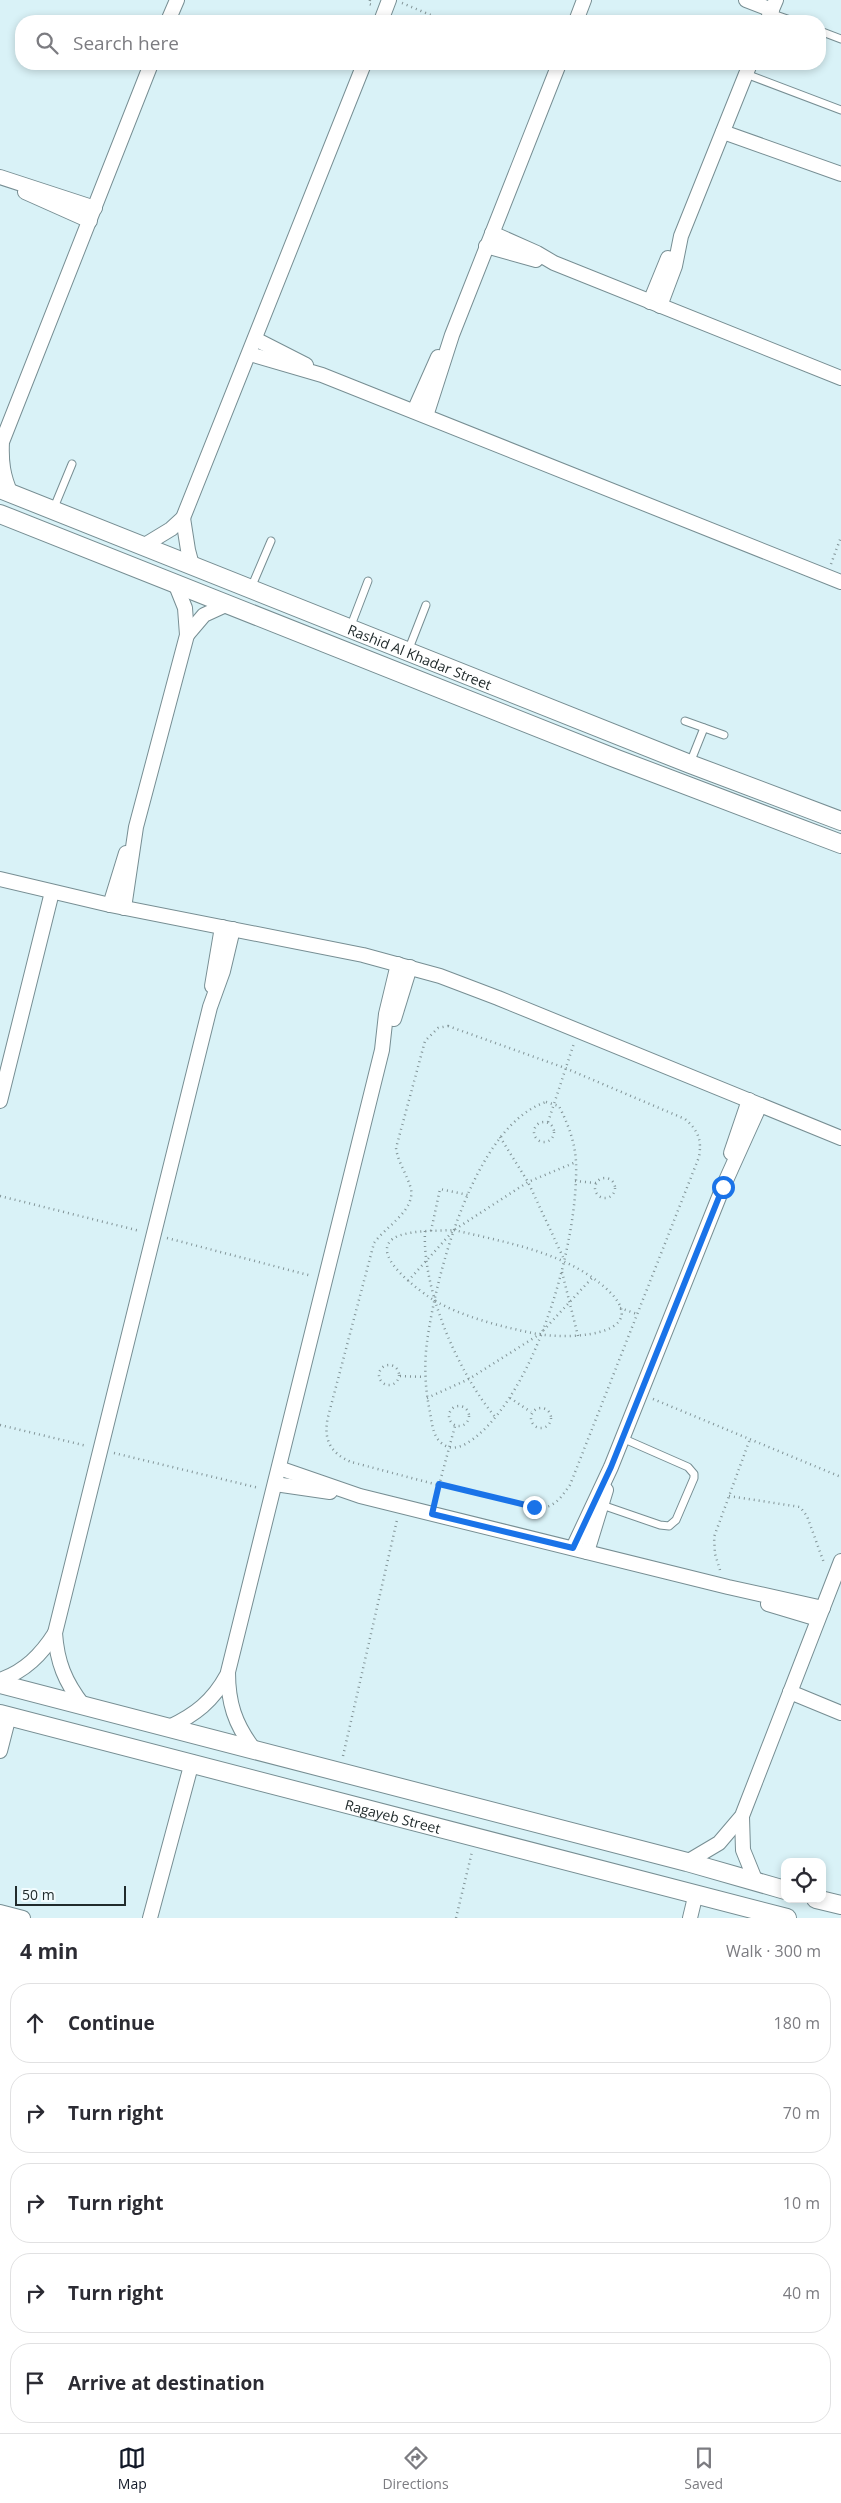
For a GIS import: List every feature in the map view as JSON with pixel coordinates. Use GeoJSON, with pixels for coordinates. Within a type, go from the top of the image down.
{"type":"FeatureCollection","features":[{"type":"Feature","properties":{"kind":"street"},"geometry":{"type":"LineString","coordinates":[[171,15],[177,0]]}},
{"type":"Feature","properties":{"kind":"street"},"geometry":{"type":"LineString","coordinates":[[383,15],[389,0]]}},
{"type":"Feature","properties":{"kind":"street"},"geometry":{"type":"LineString","coordinates":[[578,15],[584,0]]}},
{"type":"Feature","properties":{"kind":"street"},"geometry":{"type":"LineString","coordinates":[[746,0],[771,11]]}},
{"type":"Feature","properties":{"kind":"street"},"geometry":{"type":"LineString","coordinates":[[6,492],[1,460],[1,444],[150,70]]}},
{"type":"Feature","properties":{"kind":"street"},"geometry":{"type":"LineString","coordinates":[[192,565],[184,518],[362,70]]}},
{"type":"Feature","properties":{"kind":"street"},"geometry":{"type":"LineString","coordinates":[[420,414],[438,357],[452,335],[557,70]]}},
{"type":"Feature","properties":{"kind":"street"},"geometry":{"type":"LineString","coordinates":[[655,304],[669,255],[681,236],[748,70]]}},
{"type":"Feature","properties":{"kind":"street"},"geometry":{"type":"LineString","coordinates":[[725,127],[769,141],[796,157],[841,174]]}},
{"type":"Feature","properties":{"kind":"street"},"geometry":{"type":"LineString","coordinates":[[3,179],[92,214]]}},
{"type":"Feature","properties":{"kind":"street"},"geometry":{"type":"LineString","coordinates":[[489,239],[534,260],[554,263],[841,378]]}},
{"type":"Feature","properties":{"kind":"street"},"geometry":{"type":"LineString","coordinates":[[255,339],[322,375]]}},
{"type":"Feature","properties":{"kind":"street"},"geometry":{"type":"LineString","coordinates":[[250,354],[322,375],[841,582]]}},
{"type":"Feature","properties":{"kind":"street","name":"Rashid Al Khadar Street"},"geometry":{"type":"LineString","coordinates":[[6,492],[690,764],[841,821]]}},
{"type":"Feature","properties":{"kind":"street","name":"Rashid Al Khadar Street"},"geometry":{"type":"LineString","coordinates":[[0,514],[608,755],[841,844]]}},
{"type":"Feature","properties":{"kind":"street"},"geometry":{"type":"LineString","coordinates":[[144,546],[158,539],[184,518]]}},
{"type":"Feature","properties":{"kind":"street"},"geometry":{"type":"LineString","coordinates":[[110,905],[136,827],[187,635],[185,608],[175,583]]}},
{"type":"Feature","properties":{"kind":"street"},"geometry":{"type":"LineString","coordinates":[[187,635],[204,615],[228,604]]}},
{"type":"Feature","properties":{"kind":"street"},"geometry":{"type":"LineString","coordinates":[[124,908],[136,827]]}},
{"type":"Feature","properties":{"kind":"street"},"geometry":{"type":"LineString","coordinates":[[0,879],[124,908],[404,965],[469,986],[841,1138]]}},
{"type":"Feature","properties":{"kind":"street"},"geometry":{"type":"LineString","coordinates":[[0,1101],[52,892]]}},
{"type":"Feature","properties":{"kind":"street"},"geometry":{"type":"LineString","coordinates":[[83,1705],[61,1672],[56,1653],[55,1633],[210,1007],[212,978],[228,928]]}},
{"type":"Feature","properties":{"kind":"street"},"geometry":{"type":"LineString","coordinates":[[169,1727],[189,1718],[206,1706],[219,1690],[228,1672],[382,1050],[386,1014],[404,965]]}},
{"type":"Feature","properties":{"kind":"street"},"geometry":{"type":"LineString","coordinates":[[573,1548],[611,1467],[723,1187],[731,1152],[754,1103]]}},
{"type":"Feature","properties":{"kind":"street"},"geometry":{"type":"LineString","coordinates":[[587,1552],[602,1505],[611,1467]]}},
{"type":"Feature","properties":{"kind":"street"},"geometry":{"type":"LineString","coordinates":[[279,1468],[360,1496],[727,1587],[821,1614]]}},
{"type":"Feature","properties":{"kind":"street"},"geometry":{"type":"LineString","coordinates":[[274,1488],[360,1496]]}},
{"type":"Feature","properties":{"kind":"street"},"geometry":{"type":"LineString","coordinates":[[687,1862],[719,1843],[742,1816],[838,1568]]}},
{"type":"Feature","properties":{"kind":"street"},"geometry":{"type":"LineString","coordinates":[[0,1680],[30,1665],[44,1650],[55,1633]]}},
{"type":"Feature","properties":{"kind":"street"},"geometry":{"type":"LineString","coordinates":[[228,1672],[228,1693],[232,1713],[241,1732],[253,1748]]}},
{"type":"Feature","properties":{"kind":"street","name":"Ragayeb Street"},"geometry":{"type":"LineString","coordinates":[[0,1684],[253,1748],[687,1862],[781,1889]]}},
{"type":"Feature","properties":{"kind":"street"},"geometry":{"type":"LineString","coordinates":[[790,1692],[841,1713]]}},
{"type":"Feature","properties":{"kind":"street"},"geometry":{"type":"LineString","coordinates":[[0,1751],[4,1715]]}},
{"type":"Feature","properties":{"kind":"street","name":"Ragayeb Street"},"geometry":{"type":"LineString","coordinates":[[4,1715],[192,1762],[787,1918]]}},
{"type":"Feature","properties":{"kind":"street"},"geometry":{"type":"LineString","coordinates":[[150,1918],[192,1762]]}},
{"type":"Feature","properties":{"kind":"street"},"geometry":{"type":"LineString","coordinates":[[742,1816],[743,1850],[756,1882]]}},
{"type":"Feature","properties":{"kind":"street"},"geometry":{"type":"LineString","coordinates":[[690,1918],[696,1893]]}},
{"type":"Feature","properties":{"kind":"street"},"geometry":{"type":"LineString","coordinates":[[826,1901],[841,1905]]}},
{"type":"Feature","properties":{"kind":"street"},"geometry":{"type":"LineString","coordinates":[[0,1912],[23,1918]]}},
{"type":"Feature","properties":{"kind":"lane"},"geometry":{"type":"LineString","coordinates":[[826,33],[841,39]]}},
{"type":"Feature","properties":{"kind":"lane"},"geometry":{"type":"LineString","coordinates":[[750,70],[841,110]]}},
{"type":"Feature","properties":{"kind":"lane"},"geometry":{"type":"LineString","coordinates":[[53,510],[72,464]]}},
{"type":"Feature","properties":{"kind":"lane"},"geometry":{"type":"LineString","coordinates":[[251,588],[271,541]]}},
{"type":"Feature","properties":{"kind":"lane"},"geometry":{"type":"LineString","coordinates":[[350,628],[368,581]]}},
{"type":"Feature","properties":{"kind":"lane"},"geometry":{"type":"LineString","coordinates":[[408,652],[426,605]]}},
{"type":"Feature","properties":{"kind":"lane"},"geometry":{"type":"LineString","coordinates":[[685,721],[724,735]]}},
{"type":"Feature","properties":{"kind":"lane"},"geometry":{"type":"LineString","coordinates":[[690,764],[704,728]]}},
{"type":"Feature","properties":{"kind":"lane"},"geometry":{"type":"LineString","coordinates":[[602,1505],[660,1526],[669,1526],[676,1520],[694,1478],[688,1467],[622,1438]]}},
{"type":"Feature","properties":{"kind":"path"},"geometry":{"type":"LineString","coordinates":[[394,0],[431,15]]}},
{"type":"Feature","properties":{"kind":"path"},"geometry":{"type":"LineString","coordinates":[[827,576],[841,538]]}},
{"type":"Feature","properties":{"kind":"path"},"geometry":{"type":"LineString","coordinates":[[448,1026],[566,1068],[685,1119],[699,1135],[701,1146],[699,1157],[570,1485],[560,1498],[548,1507],[534,1507],[340,1458],[326,1440],[325,1428],[374,1244],[380,1234],[406,1209],[410,1200],[411,1190],[399,1164],[396,1148],[424,1042],[438,1028],[448,1026]]}},
{"type":"Feature","properties":{"kind":"path"},"geometry":{"type":"LineString","coordinates":[[548,1122],[579,1031]]}},
{"type":"Feature","properties":{"kind":"path"},"geometry":{"type":"LineString","coordinates":[[546,1102],[559,1106],[568,1124],[576,1162],[564,1258],[562,1270],[540,1334],[510,1398],[496,1418],[474,1439],[458,1448],[448,1448],[440,1443],[434,1432],[427,1398],[425,1377],[427,1342],[435,1301],[454,1230],[468,1196],[500,1136],[532,1107],[546,1102]]}},
{"type":"Feature","properties":{"kind":"path"},"geometry":{"type":"LineString","coordinates":[[543,1122],[548,1122],[554,1130],[554,1135],[547,1142],[537,1141],[534,1137],[534,1127],[543,1122]]}},
{"type":"Feature","properties":{"kind":"path"},"geometry":{"type":"LineString","coordinates":[[500,1136],[528,1182],[564,1258]]}},
{"type":"Feature","properties":{"kind":"path"},"geometry":{"type":"LineString","coordinates":[[408,1281],[454,1230],[528,1182],[576,1162]]}},
{"type":"Feature","properties":{"kind":"path"},"geometry":{"type":"LineString","coordinates":[[599,1179],[609,1179],[616,1186],[613,1196],[608,1198],[599,1197],[595,1193],[596,1183],[599,1179]]}},
{"type":"Feature","properties":{"kind":"path"},"geometry":{"type":"LineString","coordinates":[[575,1181],[596,1183]]}},
{"type":"Feature","properties":{"kind":"path"},"geometry":{"type":"LineString","coordinates":[[431,1231],[440,1189],[468,1196]]}},
{"type":"Feature","properties":{"kind":"path"},"geometry":{"type":"LineString","coordinates":[[454,1230],[514,1244],[563,1262],[592,1278],[610,1293],[620,1308],[622,1316],[618,1324],[605,1332],[578,1336],[540,1334],[471,1316],[435,1301],[408,1281],[389,1261],[386,1252],[389,1244],[399,1236],[425,1231],[454,1230]]}},
{"type":"Feature","properties":{"kind":"path"},"geometry":{"type":"LineString","coordinates":[[425,1231],[427,1259],[435,1301],[480,1399],[496,1418]]}},
{"type":"Feature","properties":{"kind":"path"},"geometry":{"type":"LineString","coordinates":[[562,1270],[578,1336]]}},
{"type":"Feature","properties":{"kind":"path"},"geometry":{"type":"LineString","coordinates":[[427,1398],[470,1379],[540,1334],[592,1278]]}},
{"type":"Feature","properties":{"kind":"path"},"geometry":{"type":"LineString","coordinates":[[620,1308],[637,1314]]}},
{"type":"Feature","properties":{"kind":"path"},"geometry":{"type":"LineString","coordinates":[[387,1365],[396,1367],[400,1376],[399,1380],[391,1386],[382,1383],[379,1375],[380,1370],[387,1365]]}},
{"type":"Feature","properties":{"kind":"path"},"geometry":{"type":"LineString","coordinates":[[400,1376],[425,1377]]}},
{"type":"Feature","properties":{"kind":"path"},"geometry":{"type":"LineString","coordinates":[[640,1393],[841,1477]]}},
{"type":"Feature","properties":{"kind":"path"},"geometry":{"type":"LineString","coordinates":[[510,1398],[532,1412]]}},
{"type":"Feature","properties":{"kind":"path"},"geometry":{"type":"LineString","coordinates":[[454,1407],[463,1407],[469,1414],[468,1423],[464,1426],[455,1426],[451,1424],[448,1414],[454,1407]]}},
{"type":"Feature","properties":{"kind":"path"},"geometry":{"type":"LineString","coordinates":[[540,1407],[549,1411],[551,1416],[548,1425],[539,1428],[534,1426],[530,1417],[532,1412],[540,1407]]}},
{"type":"Feature","properties":{"kind":"path"},"geometry":{"type":"LineString","coordinates":[[0,1425],[100,1450],[274,1488]]}},
{"type":"Feature","properties":{"kind":"path"},"geometry":{"type":"LineString","coordinates":[[432,1514],[455,1426]]}},
{"type":"Feature","properties":{"kind":"path"},"geometry":{"type":"LineString","coordinates":[[727,1587],[714,1546],[716,1529],[750,1439]]}},
{"type":"Feature","properties":{"kind":"path"},"geometry":{"type":"LineString","coordinates":[[729,1496],[800,1507],[807,1516],[825,1566],[838,1568]]}},
{"type":"Feature","properties":{"kind":"path"},"geometry":{"type":"LineString","coordinates":[[340,1771],[400,1506]]}},
{"type":"Feature","properties":{"kind":"path"},"geometry":{"type":"LineString","coordinates":[[456,1918],[476,1836]]}},
{"type":"Feature","properties":{"kind":"route"},"geometry":{"type":"LineString","coordinates":[[534,1507],[439,1484],[432,1514],[573,1548],[600,1486],[611,1467],[723,1187]]}}]}
